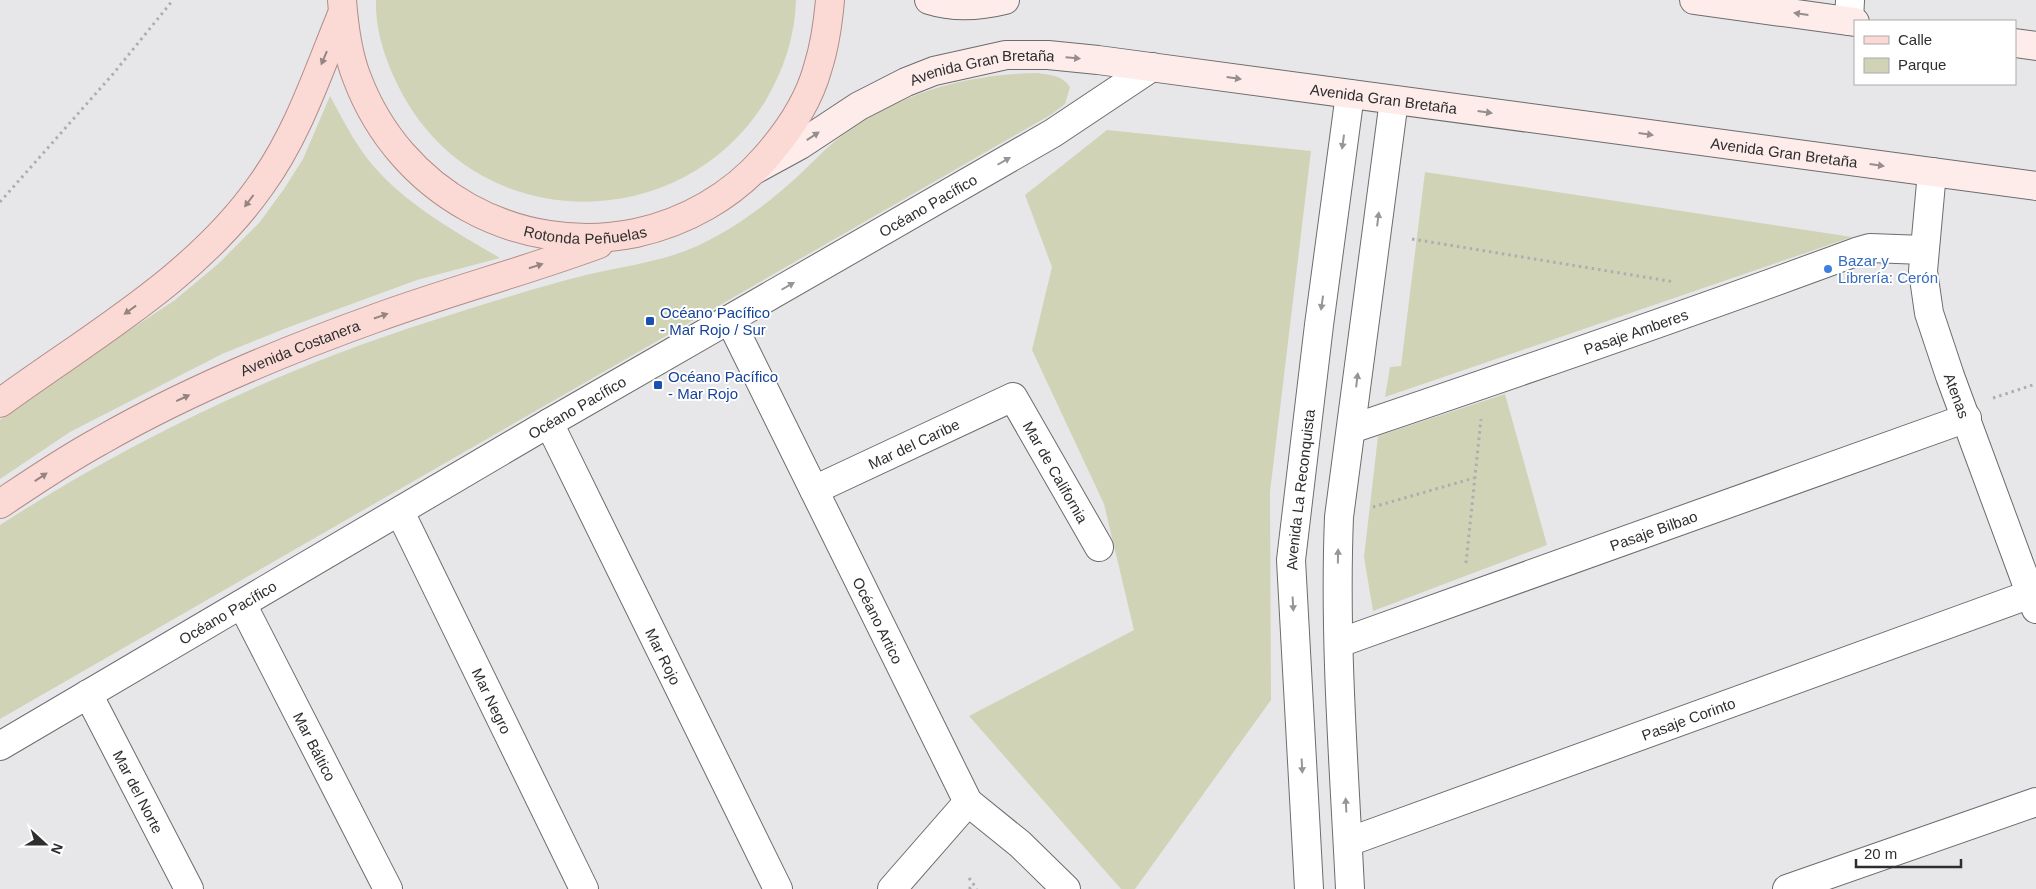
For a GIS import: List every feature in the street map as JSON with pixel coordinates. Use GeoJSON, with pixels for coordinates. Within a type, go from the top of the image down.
{"type":"FeatureCollection","features":[{"type":"Feature","properties":{"kind":"main road","name":"Rotonda Peñuelas"},"geometry":{"type":"LineString","coordinates":[[343,6],[347,46],[356,77],[370,108],[387,136],[408,162],[459,203],[488,218],[520,229],[561,237],[586,238],[618,236],[649,230],[671,223],[706,207],[756,169],[782,139],[803,106],[818,69],[827,30],[830,0]]}},
{"type":"Feature","properties":{"kind":"main road"},"geometry":{"type":"LineString","coordinates":[[929,0],[957,5],[972,5],[1005,0]]}},
{"type":"Feature","properties":{"kind":"main road"},"geometry":{"type":"LineString","coordinates":[[1694,0],[1851,14]]}},
{"type":"Feature","properties":{"kind":"main road"},"geometry":{"type":"LineString","coordinates":[[0,403],[158,290],[212,244],[239,214],[262,185],[282,153],[343,6]]}},
{"type":"Feature","properties":{"kind":"main road"},"geometry":{"type":"LineString","coordinates":[[2016,43],[2036,46]]}},
{"type":"Feature","properties":{"kind":"main road","name":"Avenida Gran Bretaña"},"geometry":{"type":"LineString","coordinates":[[756,169],[800,145],[859,106],[881,94],[934,71],[1006,55],[1040,55],[1152,67],[2036,186]]}},
{"type":"Feature","properties":{"kind":"main road","name":"Avenida Costanera"},"geometry":{"type":"LineString","coordinates":[[0,504],[100,440],[233,374],[376,318],[453,291],[540,265],[618,236]]}},
{"type":"Feature","properties":{"kind":"street","name":"Océano Pacífico"},"geometry":{"type":"LineString","coordinates":[[0,746],[549,423],[1053,132],[1152,67]]}},
{"type":"Feature","properties":{"kind":"street","name":"Avenida La Reconquista"},"geometry":{"type":"LineString","coordinates":[[1309,889],[1292,560],[1319,325],[1350,94]]}},
{"type":"Feature","properties":{"kind":"street"},"geometry":{"type":"LineString","coordinates":[[1350,889],[1339,642],[1339,517],[1394,100]]}},
{"type":"Feature","properties":{"kind":"street","name":"Atenas"},"geometry":{"type":"LineString","coordinates":[[1932,172],[1923,271],[1929,313],[2033,602]]}},
{"type":"Feature","properties":{"kind":"street","name":"Pasaje Amberes"},"geometry":{"type":"LineString","coordinates":[[1351,429],[1485,385],[1856,252],[1870,248],[1924,250]]}},
{"type":"Feature","properties":{"kind":"street","name":"Océano Artico"},"geometry":{"type":"LineString","coordinates":[[730,320],[968,802],[1020,844],[1066,889]]}},
{"type":"Feature","properties":{"kind":"street","name":"Mar del Caribe"},"geometry":{"type":"LineString","coordinates":[[814,490],[1013,397]]}},
{"type":"Feature","properties":{"kind":"street","name":"Mar de California"},"geometry":{"type":"LineString","coordinates":[[1013,397],[1098,547]]}},
{"type":"Feature","properties":{"kind":"street","name":"Pasaje Bilbao"},"geometry":{"type":"LineString","coordinates":[[1339,642],[1967,418]]}},
{"type":"Feature","properties":{"kind":"street","name":"Mar Rojo"},"geometry":{"type":"LineString","coordinates":[[549,423],[778,889]]}},
{"type":"Feature","properties":{"kind":"street","name":"Mar Negro"},"geometry":{"type":"LineString","coordinates":[[400,512],[584,889]]}},
{"type":"Feature","properties":{"kind":"street","name":"Pasaje Corinto"},"geometry":{"type":"LineString","coordinates":[[1348,842],[2033,602]]}},
{"type":"Feature","properties":{"kind":"street","name":"Mar Báltico"},"geometry":{"type":"LineString","coordinates":[[242,604],[388,889]]}},
{"type":"Feature","properties":{"kind":"street","name":"Mar del Norte"},"geometry":{"type":"LineString","coordinates":[[88,694],[189,889]]}},
{"type":"Feature","properties":{"kind":"street"},"geometry":{"type":"LineString","coordinates":[[892,889],[968,802]]}},
{"type":"Feature","properties":{"kind":"street"},"geometry":{"type":"LineString","coordinates":[[1787,889],[2036,802]]}},
{"type":"Feature","properties":{"kind":"path"},"geometry":{"type":"LineString","coordinates":[[0,202],[112,74],[173,0]]}},
{"type":"Feature","properties":{"kind":"path"},"geometry":{"type":"LineString","coordinates":[[1412,239],[1678,282]]}},
{"type":"Feature","properties":{"kind":"path"},"geometry":{"type":"LineString","coordinates":[[1990,399],[2036,384]]}},
{"type":"Feature","properties":{"kind":"path"},"geometry":{"type":"LineString","coordinates":[[1463,598],[1485,385]]}},
{"type":"Feature","properties":{"kind":"path"},"geometry":{"type":"LineString","coordinates":[[1339,517],[1474,478]]}},
{"type":"Feature","properties":{"kind":"path"},"geometry":{"type":"LineString","coordinates":[[969,878],[973,889]]}},
{"type":"Feature","properties":{"kind":"green space"},"geometry":{"type":"Polygon","coordinates":[[[376,0],[796,0],[791,39],[778,76],[766,100],[730,144],[686,176],[636,195],[584,202],[531,195],[482,176],[439,143],[404,97],[393,74],[380,38],[376,0]]]}},
{"type":"Feature","properties":{"kind":"green space"},"geometry":{"type":"Polygon","coordinates":[[[1037,73],[1059,78],[1070,87],[1065,104],[1052,114],[0,719],[0,525],[102,464],[155,435],[263,384],[319,361],[431,321],[547,285],[656,260],[697,246],[737,224],[773,198],[834,142],[856,126],[904,100],[956,83],[1009,74],[1037,73]]]}},
{"type":"Feature","properties":{"kind":"green space"},"geometry":{"type":"Polygon","coordinates":[[[330,96],[348,130],[370,162],[384,177],[414,204],[431,216],[500,258],[417,280],[222,354],[70,432],[0,479],[0,420],[47,385],[175,300],[218,264],[259,223],[284,189],[303,159],[330,96]]]}},
{"type":"Feature","properties":{"kind":"green space"},"geometry":{"type":"Polygon","coordinates":[[[1107,130],[1311,151],[1270,492],[1271,700],[1135,889],[1121,889],[969,716],[1134,630],[1104,504],[1032,350],[1052,267],[1025,195],[1107,130]]]}},
{"type":"Feature","properties":{"kind":"green space"},"geometry":{"type":"Polygon","coordinates":[[[1425,172],[1852,237],[1385,397],[1390,367],[1401,366],[1425,172]]]}},
{"type":"Feature","properties":{"kind":"green space"},"geometry":{"type":"Polygon","coordinates":[[[1505,394],[1547,545],[1373,611],[1364,557],[1378,436],[1505,394]]]}},
{"type":"Feature","properties":{"kind":"place","name":"Bazar y Librería: Cerón"},"geometry":{"type":"Point","coordinates":[1828,269]}},
{"type":"Feature","properties":{"kind":"place","name":"Océano Pacífico - Mar Rojo / Sur"},"geometry":{"type":"Point","coordinates":[650,321]}},
{"type":"Feature","properties":{"kind":"place","name":"Océano Pacífico - Mar Rojo"},"geometry":{"type":"Point","coordinates":[658,385]}}]}
